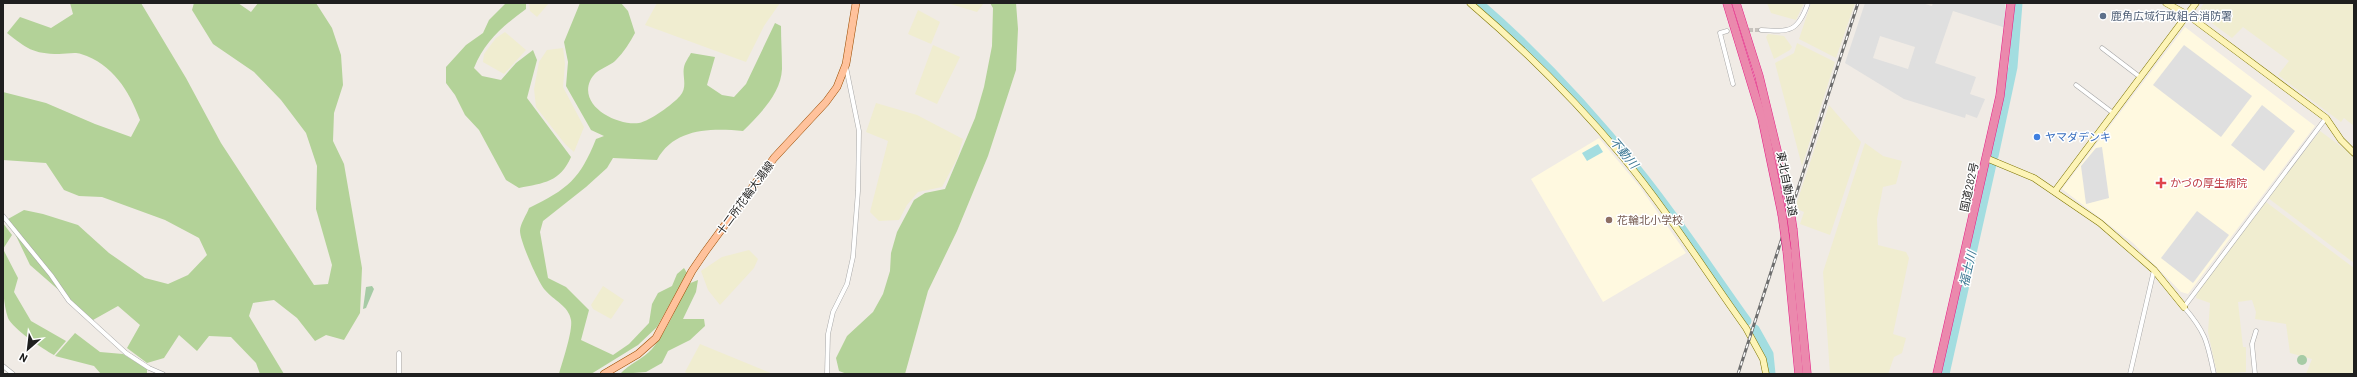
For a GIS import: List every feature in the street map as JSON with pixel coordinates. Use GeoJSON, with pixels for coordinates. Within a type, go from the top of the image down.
{"type":"FeatureCollection","features":[{"type":"Feature","properties":{"kind":"highway","name":"東北自動車道"},"geometry":{"type":"LineString","coordinates":[[1727,3],[1762,118],[1782,214],[1799,374]]}},
{"type":"Feature","properties":{"kind":"highway","name":"東北自動車道"},"geometry":{"type":"LineString","coordinates":[[1736,3],[1759,76],[1788,196],[1793,230],[1807,374]]}},
{"type":"Feature","properties":{"kind":"highway","name":"国道282号"},"geometry":{"type":"LineString","coordinates":[[1937,374],[2000,96],[2011,3]]}},
{"type":"Feature","properties":{"kind":"main road","name":"十二所花輪大湯線"},"geometry":{"type":"LineString","coordinates":[[604,374],[638,354],[656,338],[692,271],[774,158],[826,102],[837,87],[846,64],[856,3]]}},
{"type":"Feature","properties":{"kind":"street"},"geometry":{"type":"LineString","coordinates":[[1470,3],[1506,32],[1534,59],[1622,156],[1746,328],[1763,359],[1766,374]]}},
{"type":"Feature","properties":{"kind":"street"},"geometry":{"type":"LineString","coordinates":[[1762,30],[1779,32],[1796,27],[1802,18],[1808,3]]}},
{"type":"Feature","properties":{"kind":"street"},"geometry":{"type":"LineString","coordinates":[[2166,3],[2188,15],[2326,118],[2341,140],[2354,153]]}},
{"type":"Feature","properties":{"kind":"street"},"geometry":{"type":"LineString","coordinates":[[2055,191],[2196,3]]}},
{"type":"Feature","properties":{"kind":"street"},"geometry":{"type":"LineString","coordinates":[[1727,31],[1720,33],[1733,84]]}},
{"type":"Feature","properties":{"kind":"street"},"geometry":{"type":"LineString","coordinates":[[2102,48],[2140,76]]}},
{"type":"Feature","properties":{"kind":"street"},"geometry":{"type":"LineString","coordinates":[[828,374],[828,334],[833,312],[847,284],[853,257],[858,191],[859,131],[846,64]]}},
{"type":"Feature","properties":{"kind":"street"},"geometry":{"type":"LineString","coordinates":[[2076,85],[2113,113]]}},
{"type":"Feature","properties":{"kind":"street"},"geometry":{"type":"LineString","coordinates":[[2184,307],[2326,118]]}},
{"type":"Feature","properties":{"kind":"street"},"geometry":{"type":"LineString","coordinates":[[1986,158],[2034,178],[2055,191],[2100,223],[2154,270],[2201,327],[2206,339],[2214,374]]}},
{"type":"Feature","properties":{"kind":"street"},"geometry":{"type":"LineString","coordinates":[[3,216],[51,274],[69,301],[126,353],[149,368],[163,374]]}},
{"type":"Feature","properties":{"kind":"street"},"geometry":{"type":"LineString","coordinates":[[2130,374],[2154,270]]}},
{"type":"Feature","properties":{"kind":"street"},"geometry":{"type":"LineString","coordinates":[[2255,374],[2252,344],[2256,331]]}},
{"type":"Feature","properties":{"kind":"street"},"geometry":{"type":"LineString","coordinates":[[399,353],[399,374]]}},
{"type":"Feature","properties":{"kind":"street"},"geometry":{"type":"LineString","coordinates":[[3,366],[13,374]]}},
{"type":"Feature","properties":{"kind":"shaded area"},"geometry":{"type":"Polygon","coordinates":[[[529,3],[549,3],[537,17],[530,11],[529,3]]]}},
{"type":"Feature","properties":{"kind":"shaded area"},"geometry":{"type":"Polygon","coordinates":[[[657,3],[780,3],[764,26],[746,62],[645,25],[657,3]]]}},
{"type":"Feature","properties":{"kind":"shaded area"},"geometry":{"type":"Polygon","coordinates":[[[947,3],[984,3],[977,12],[947,3]]]}},
{"type":"Feature","properties":{"kind":"shaded area"},"geometry":{"type":"Polygon","coordinates":[[[1767,3],[1804,3],[1796,20],[1771,13],[1767,3]]]}},
{"type":"Feature","properties":{"kind":"shaded area"},"geometry":{"type":"Polygon","coordinates":[[[1811,3],[1855,3],[1836,58],[1799,39],[1811,3]]]}},
{"type":"Feature","properties":{"kind":"shaded area"},"geometry":{"type":"Polygon","coordinates":[[[1865,3],[1922,3],[1932,6],[1933,3],[2005,3],[2006,28],[1953,11],[1935,63],[1976,77],[1970,94],[1985,99],[1977,118],[1966,114],[1965,118],[1904,99],[1845,63],[1865,3]],[[1880,36],[1873,58],[1908,69],[1915,47],[1880,36]]]}},
{"type":"Feature","properties":{"kind":"shaded area"},"geometry":{"type":"Polygon","coordinates":[[[2204,3],[2354,3],[2354,126],[2344,118],[2341,122],[2278,75],[2289,61],[2243,27],[2232,38],[2201,15],[2199,10],[2204,3]]]}},
{"type":"Feature","properties":{"kind":"shaded area"},"geometry":{"type":"Polygon","coordinates":[[[918,10],[940,22],[931,44],[908,34],[918,10]]]}},
{"type":"Feature","properties":{"kind":"shaded area"},"geometry":{"type":"Polygon","coordinates":[[[2185,27],[2315,126],[2188,294],[2181,292],[2133,243],[2062,189],[2185,27]]]}},
{"type":"Feature","properties":{"kind":"shaded area"},"geometry":{"type":"Polygon","coordinates":[[[505,32],[526,50],[504,74],[483,62],[484,54],[496,38],[505,32]]]}},
{"type":"Feature","properties":{"kind":"shaded area"},"geometry":{"type":"Polygon","coordinates":[[[1768,34],[1784,36],[1792,47],[1790,50],[1774,59],[1766,37],[1768,34]]]}},
{"type":"Feature","properties":{"kind":"shaded area"},"geometry":{"type":"Polygon","coordinates":[[[1797,43],[1835,62],[1802,166],[1775,63],[1794,53],[1797,43]]]}},
{"type":"Feature","properties":{"kind":"shaded area"},"geometry":{"type":"Polygon","coordinates":[[[933,45],[960,57],[937,104],[915,94],[933,45]]]}},
{"type":"Feature","properties":{"kind":"shaded area"},"geometry":{"type":"Polygon","coordinates":[[[2184,45],[2252,96],[2221,137],[2153,85],[2184,45]]]}},
{"type":"Feature","properties":{"kind":"shaded area"},"geometry":{"type":"Polygon","coordinates":[[[563,48],[565,64],[563,87],[584,127],[574,152],[565,144],[536,107],[534,89],[539,62],[547,50],[563,48]]]}},
{"type":"Feature","properties":{"kind":"shaded area"},"geometry":{"type":"Polygon","coordinates":[[[876,103],[917,115],[963,139],[957,159],[942,187],[918,192],[907,205],[899,220],[879,221],[870,212],[888,141],[866,132],[876,103]]]}},
{"type":"Feature","properties":{"kind":"shaded area"},"geometry":{"type":"Polygon","coordinates":[[[1829,105],[1861,142],[1830,235],[1800,224],[1804,212],[1795,208],[1829,105]]]}},
{"type":"Feature","properties":{"kind":"shaded area"},"geometry":{"type":"Polygon","coordinates":[[[2262,105],[2295,131],[2264,171],[2231,145],[2262,105]]]}},
{"type":"Feature","properties":{"kind":"shaded area"},"geometry":{"type":"Polygon","coordinates":[[[2320,131],[2354,156],[2354,263],[2268,198],[2320,131]]]}},
{"type":"Feature","properties":{"kind":"shaded area","name":"花輪北小学校"},"geometry":{"type":"Polygon","coordinates":[[[1599,138],[1640,187],[1686,253],[1603,302],[1531,179],[1599,138]]]}},
{"type":"Feature","properties":{"kind":"shaded area"},"geometry":{"type":"Polygon","coordinates":[[[1865,143],[1883,156],[1902,161],[1896,184],[1883,187],[1877,219],[1878,245],[1906,252],[1909,258],[1893,334],[1906,338],[1902,353],[1894,357],[1888,374],[1830,374],[1823,272],[1865,143]]]}},
{"type":"Feature","properties":{"kind":"shaded area"},"geometry":{"type":"Polygon","coordinates":[[[2102,147],[2109,198],[2086,204],[2081,166],[2096,148],[2102,147]]]}},
{"type":"Feature","properties":{"kind":"shaded area"},"geometry":{"type":"Polygon","coordinates":[[[2266,202],[2354,268],[2354,374],[2306,374],[2312,359],[2290,353],[2286,324],[2255,319],[2256,312],[2252,300],[2238,302],[2243,347],[2246,347],[2246,372],[2217,374],[2208,332],[2210,303],[2196,298],[2197,292],[2266,202]]]}},
{"type":"Feature","properties":{"kind":"shaded area"},"geometry":{"type":"Polygon","coordinates":[[[2197,211],[2229,235],[2193,283],[2161,258],[2197,211]]]}},
{"type":"Feature","properties":{"kind":"shaded area"},"geometry":{"type":"Polygon","coordinates":[[[749,250],[758,259],[754,268],[720,305],[708,290],[701,271],[722,257],[749,250]]]}},
{"type":"Feature","properties":{"kind":"shaded area"},"geometry":{"type":"Polygon","coordinates":[[[603,286],[624,300],[611,319],[593,309],[591,305],[603,286]]]}},
{"type":"Feature","properties":{"kind":"shaded area"},"geometry":{"type":"Polygon","coordinates":[[[700,344],[773,374],[689,374],[685,372],[700,344]]]}},
{"type":"Feature","properties":{"kind":"green space"},"geometry":{"type":"Polygon","coordinates":[[[70,3],[141,3],[186,78],[221,143],[314,285],[328,284],[332,265],[316,209],[317,166],[306,133],[281,100],[254,72],[213,44],[192,10],[194,3],[238,3],[251,12],[258,3],[316,3],[332,28],[341,55],[343,85],[334,113],[333,141],[344,164],[362,268],[360,313],[344,340],[326,335],[315,341],[297,318],[274,300],[253,303],[249,316],[284,374],[260,374],[256,363],[231,337],[209,336],[197,351],[179,335],[164,358],[147,363],[127,348],[140,325],[118,306],[93,320],[30,265],[8,219],[24,210],[43,214],[78,225],[109,253],[145,278],[168,284],[188,275],[207,255],[199,238],[165,220],[102,197],[79,196],[64,190],[46,163],[3,160],[3,92],[46,103],[95,124],[131,137],[140,120],[125,89],[111,72],[102,64],[79,53],[50,54],[36,51],[19,43],[7,33],[20,17],[51,28],[73,14],[70,3]]]}},
{"type":"Feature","properties":{"kind":"green space"},"geometry":{"type":"Polygon","coordinates":[[[506,3],[526,3],[526,9],[489,42],[478,58],[474,68],[482,76],[501,80],[516,63],[533,50],[537,60],[527,98],[571,157],[562,172],[550,180],[544,183],[519,188],[506,180],[479,130],[465,115],[455,95],[446,83],[446,67],[466,45],[483,33],[489,20],[506,3]]]}},
{"type":"Feature","properties":{"kind":"green space"},"geometry":{"type":"Polygon","coordinates":[[[580,3],[621,3],[628,11],[635,33],[616,60],[595,73],[590,81],[588,90],[590,99],[595,107],[611,118],[630,123],[639,123],[644,122],[667,108],[680,96],[684,89],[684,67],[691,53],[715,57],[707,85],[722,95],[734,97],[746,84],[775,23],[781,26],[782,69],[778,87],[768,103],[743,131],[706,130],[694,132],[673,142],[664,149],[657,160],[613,158],[607,168],[586,187],[543,221],[540,232],[548,278],[566,287],[589,310],[581,340],[613,355],[629,344],[649,323],[652,304],[658,293],[672,286],[677,274],[684,268],[687,273],[657,327],[638,345],[591,374],[559,374],[569,339],[571,325],[570,315],[564,307],[548,294],[542,286],[526,252],[520,228],[529,208],[554,195],[571,181],[584,164],[596,139],[604,136],[591,130],[566,86],[568,62],[564,42],[580,3]]]}},
{"type":"Feature","properties":{"kind":"green space"},"geometry":{"type":"Polygon","coordinates":[[[990,3],[1016,3],[1018,29],[1016,70],[988,156],[957,231],[928,291],[905,374],[847,374],[839,371],[836,358],[847,336],[873,312],[883,294],[890,271],[891,253],[897,232],[914,200],[925,193],[945,189],[975,118],[984,87],[992,46],[993,8],[990,3]]]}},
{"type":"Feature","properties":{"kind":"green space"},"geometry":{"type":"Polygon","coordinates":[[[3,223],[12,235],[3,249],[18,278],[14,292],[31,321],[66,341],[54,355],[22,333],[11,323],[8,318],[5,308],[3,285],[2,259],[3,223]]]}},
{"type":"Feature","properties":{"kind":"green space"},"geometry":{"type":"Polygon","coordinates":[[[698,280],[696,292],[683,319],[704,319],[705,326],[690,340],[668,351],[662,363],[646,372],[620,374],[652,349],[667,326],[688,284],[698,280]]]}},
{"type":"Feature","properties":{"kind":"green space"},"geometry":{"type":"Polygon","coordinates":[[[372,286],[374,289],[366,308],[363,309],[366,287],[372,286]]]}},
{"type":"Feature","properties":{"kind":"green space"},"geometry":{"type":"Polygon","coordinates":[[[75,333],[100,352],[123,354],[147,369],[147,374],[101,374],[94,366],[55,356],[75,333]]]}},
{"type":"Feature","properties":{"kind":"green space"},"geometry":{"type":"Polygon","coordinates":[[[2302,355],[2307,360],[2302,365],[2297,360],[2302,355]]]}},
{"type":"Feature","properties":{"kind":"water"},"geometry":{"type":"Polygon","coordinates":[[[1598,144],[1603,152],[1587,161],[1582,153],[1598,144]]]}},
{"type":"Feature","properties":{"kind":"waterway","name":"不動川"},"geometry":{"type":"LineString","coordinates":[[1479,3],[1543,62],[1620,148],[1694,245],[1747,321]]}},
{"type":"Feature","properties":{"kind":"waterway","name":"福士川"},"geometry":{"type":"LineString","coordinates":[[1994,156],[2013,67],[2018,3]]}},
{"type":"Feature","properties":{"kind":"waterway","name":"福士川"},"geometry":{"type":"LineString","coordinates":[[1945,374],[1992,164]]}},
{"type":"Feature","properties":{"kind":"waterway","name":"不動川"},"geometry":{"type":"LineString","coordinates":[[1755,329],[1769,354],[1771,374]]}},
{"type":"Feature","properties":{"kind":"tunnel"},"geometry":{"type":"LineString","coordinates":[[1743,30],[1761,30]]}},
{"type":"Feature","properties":{"kind":"railway"},"geometry":{"type":"LineString","coordinates":[[1738,374],[1858,3]]}},
{"type":"Feature","properties":{"kind":"place","name":"鹿角広域行政組合消防署"},"geometry":{"type":"Point","coordinates":[2103,16]}},
{"type":"Feature","properties":{"kind":"place","name":"ヤマダデンキ"},"geometry":{"type":"Point","coordinates":[2037,137]}},
{"type":"Feature","properties":{"kind":"place","name":"かづの厚生病院"},"geometry":{"type":"Point","coordinates":[2161,183]}},
{"type":"Feature","properties":{"kind":"place","name":"花輪北小学校"},"geometry":{"type":"Point","coordinates":[1609,220]}}]}
